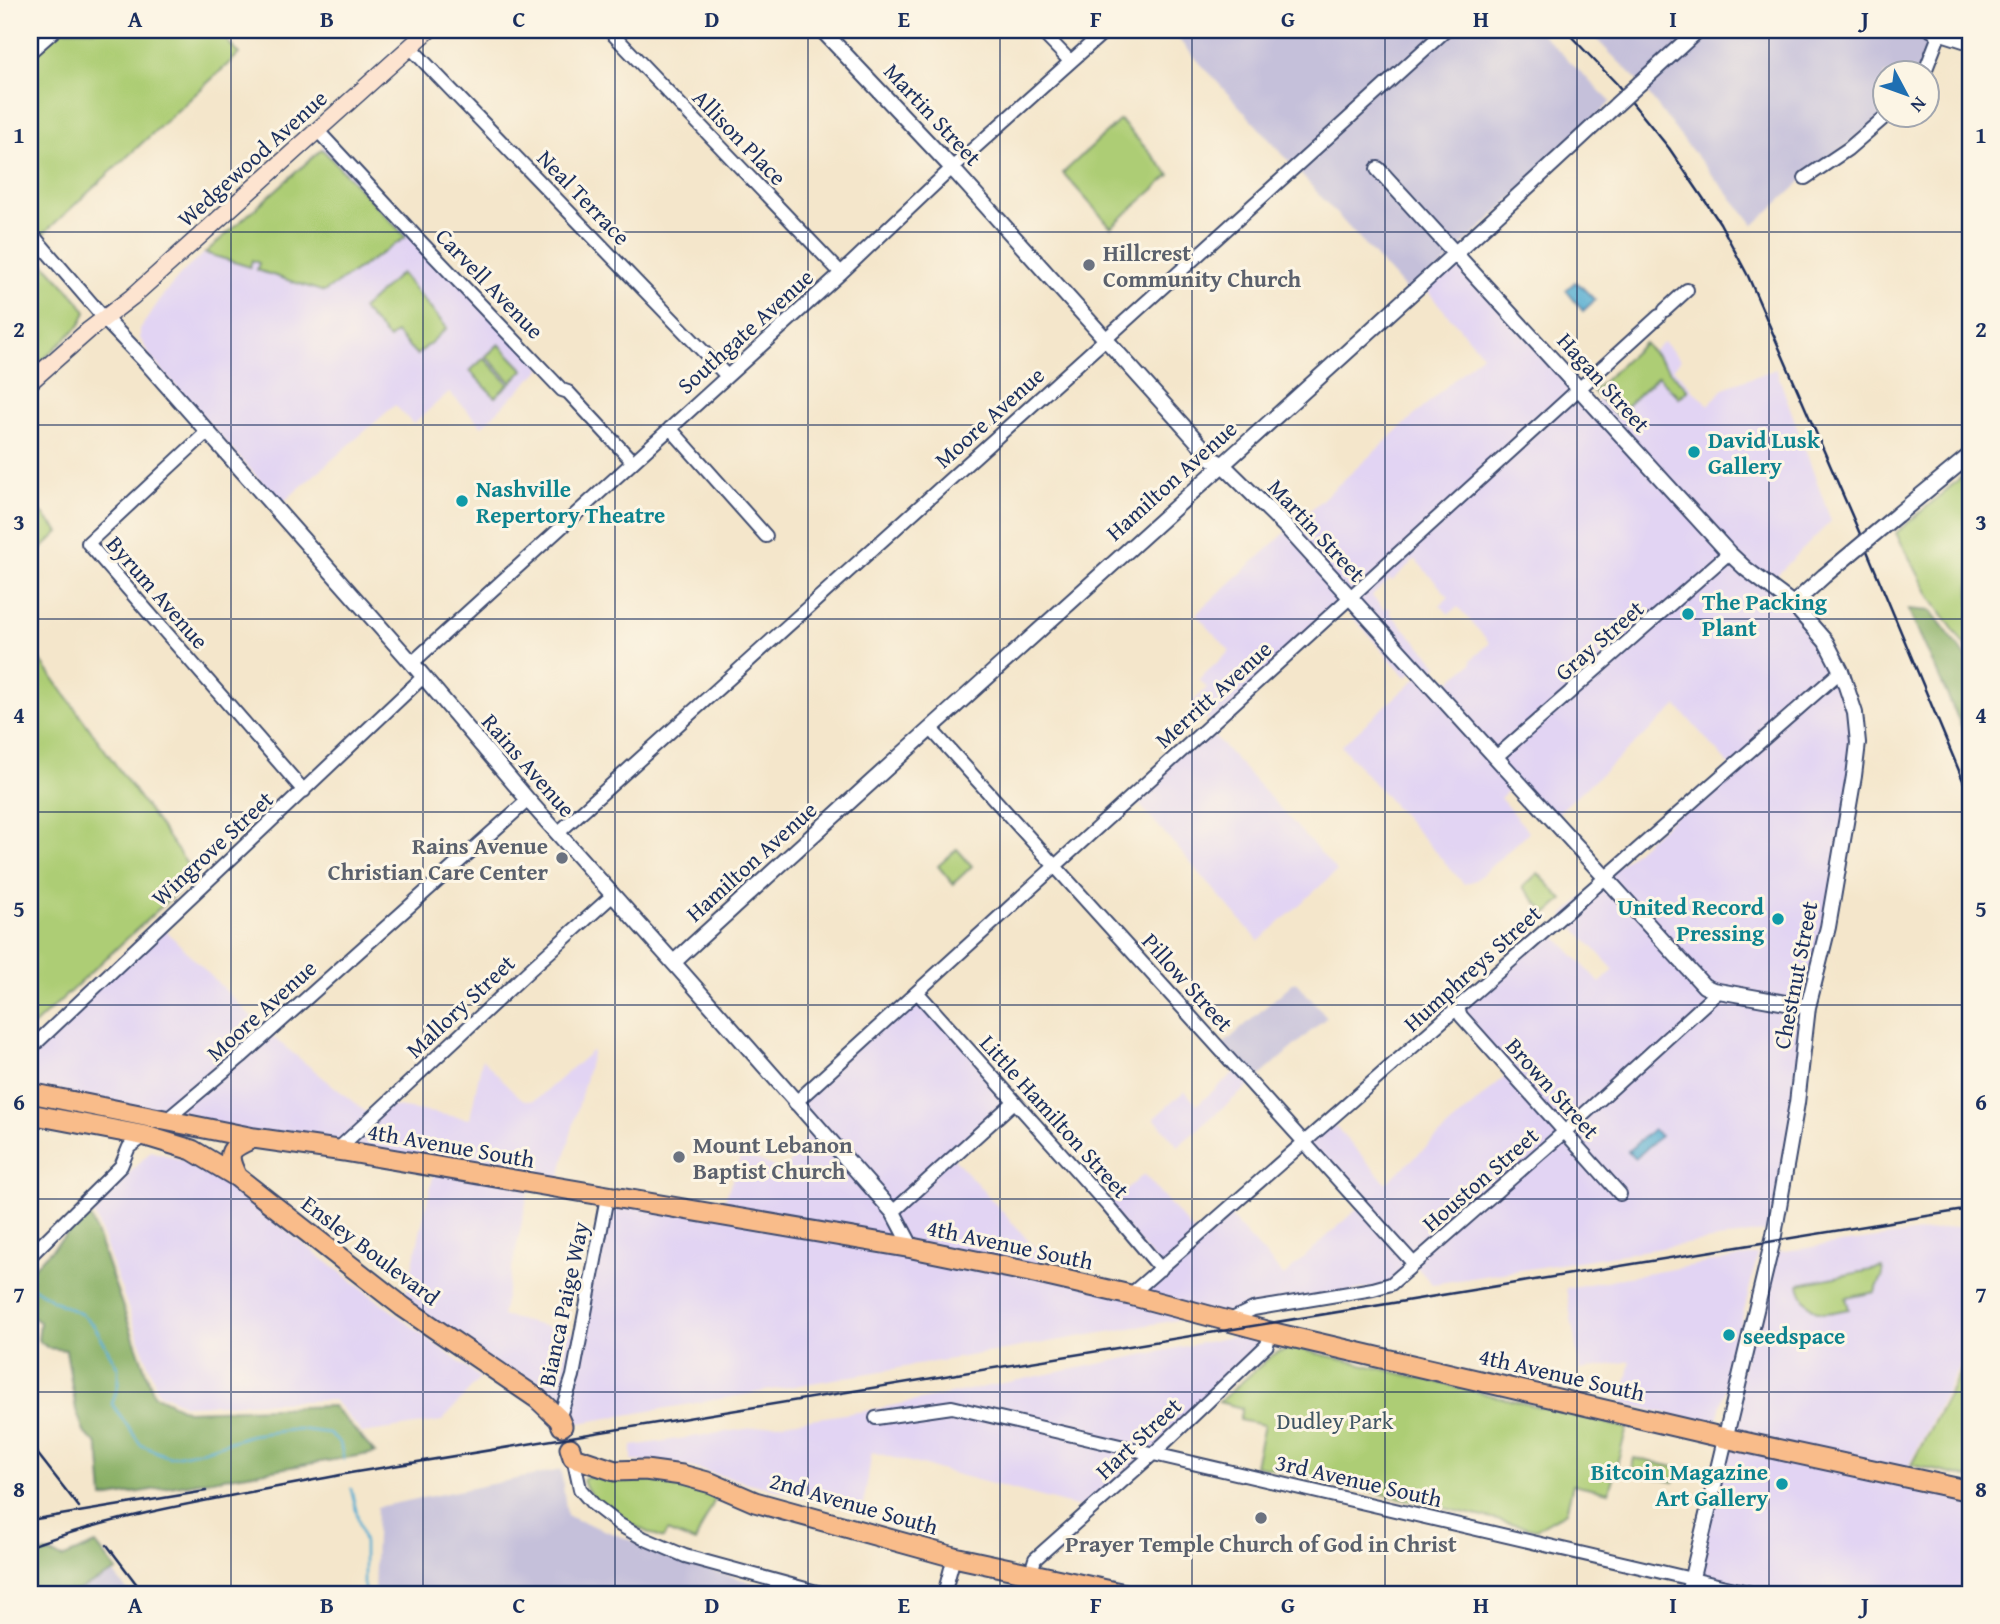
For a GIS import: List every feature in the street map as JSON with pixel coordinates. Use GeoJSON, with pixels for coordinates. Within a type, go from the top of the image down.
{"type":"FeatureCollection","features":[{"type":"Feature","properties":{"kind":"main road","name":"Wedgewood Avenue"},"geometry":{"type":"LineString","coordinates":[[30,382],[132,297],[429,30]]}},
{"type":"Feature","properties":{"kind":"main road","name":"4th Avenue South"},"geometry":{"type":"LineString","coordinates":[[30,1094],[254,1138],[912,1248],[1130,1295],[1270,1332],[1725,1438],[1970,1491]]}},
{"type":"Feature","properties":{"kind":"main road"},"geometry":{"type":"LineString","coordinates":[[30,1114],[146,1136]]}},
{"type":"Feature","properties":{"kind":"main road","name":"Ensley Boulevard"},"geometry":{"type":"LineString","coordinates":[[146,1136],[192,1150],[237,1177],[403,1307],[538,1399],[560,1423]]}},
{"type":"Feature","properties":{"kind":"main road"},"geometry":{"type":"LineString","coordinates":[[237,1177],[230,1164],[232,1151],[237,1145],[254,1138]]}},
{"type":"Feature","properties":{"kind":"main road","name":"2nd Avenue South"},"geometry":{"type":"LineString","coordinates":[[572,1453],[615,1471],[645,1470],[682,1475],[711,1483],[755,1502],[954,1557],[1125,1594]]}},
{"type":"Feature","properties":{"kind":"street"},"geometry":{"type":"LineString","coordinates":[[30,52],[55,30]]}},
{"type":"Feature","properties":{"kind":"street","name":"Allison Place"},"geometry":{"type":"LineString","coordinates":[[609,30],[841,273]]}},
{"type":"Feature","properties":{"kind":"street","name":"Martin Street"},"geometry":{"type":"LineString","coordinates":[[822,30],[952,168],[1210,455],[1288,529],[1704,986],[1808,1007]]}},
{"type":"Feature","properties":{"kind":"street"},"geometry":{"type":"LineString","coordinates":[[1040,30],[1070,61]]}},
{"type":"Feature","properties":{"kind":"street","name":"Southgate Avenue"},"geometry":{"type":"LineString","coordinates":[[412,663],[1105,30]]}},
{"type":"Feature","properties":{"kind":"street","name":"Moore Avenue"},"geometry":{"type":"LineString","coordinates":[[558,833],[1446,30]]}},
{"type":"Feature","properties":{"kind":"street","name":"Hamilton Avenue"},"geometry":{"type":"LineString","coordinates":[[674,962],[1456,255],[1698,30]]}},
{"type":"Feature","properties":{"kind":"street"},"geometry":{"type":"LineString","coordinates":[[1928,60],[1936,31],[1970,42]]}},
{"type":"Feature","properties":{"kind":"street","name":"Neal Terrace"},"geometry":{"type":"LineString","coordinates":[[410,47],[727,376]]}},
{"type":"Feature","properties":{"kind":"street"},"geometry":{"type":"LineString","coordinates":[[1805,178],[1848,149],[1870,130]]}},
{"type":"Feature","properties":{"kind":"street","name":"Carvell Avenue"},"geometry":{"type":"LineString","coordinates":[[318,131],[633,463]]}},
{"type":"Feature","properties":{"kind":"street","name":"Hagan Street"},"geometry":{"type":"LineString","coordinates":[[1378,169],[1729,553],[1793,604]]}},
{"type":"Feature","properties":{"kind":"street"},"geometry":{"type":"LineString","coordinates":[[30,232],[104,318]]}},
{"type":"Feature","properties":{"kind":"street","name":"Merritt Avenue"},"geometry":{"type":"LineString","coordinates":[[795,1103],[1687,290]]}},
{"type":"Feature","properties":{"kind":"street","name":"Rains Avenue"},"geometry":{"type":"LineString","coordinates":[[104,318],[412,663],[528,800],[893,1212],[912,1248]]}},
{"type":"Feature","properties":{"kind":"street"},"geometry":{"type":"LineString","coordinates":[[670,428],[766,536]]}},
{"type":"Feature","properties":{"kind":"street","name":"Byrum Avenue"},"geometry":{"type":"LineString","coordinates":[[207,432],[88,543],[304,791]]}},
{"type":"Feature","properties":{"kind":"street"},"geometry":{"type":"LineString","coordinates":[[1793,604],[1970,455]]}},
{"type":"Feature","properties":{"kind":"street","name":"Gray Street"},"geometry":{"type":"LineString","coordinates":[[1496,757],[1729,553]]}},
{"type":"Feature","properties":{"kind":"street","name":"Chestnut Street"},"geometry":{"type":"LineString","coordinates":[[1689,1587],[1774,1235],[1797,1104],[1808,1007],[1828,927],[1857,754],[1855,713],[1841,671],[1826,642],[1793,604]]}},
{"type":"Feature","properties":{"kind":"street","name":"Humphreys Street"},"geometry":{"type":"LineString","coordinates":[[1130,1295],[1841,671]]}},
{"type":"Feature","properties":{"kind":"street","name":"Wingrove Street"},"geometry":{"type":"LineString","coordinates":[[30,1049],[423,677]]}},
{"type":"Feature","properties":{"kind":"street","name":"Pillow Street"},"geometry":{"type":"LineString","coordinates":[[931,729],[1414,1264]]}},
{"type":"Feature","properties":{"kind":"street","name":"Moore Avenue"},"geometry":{"type":"LineString","coordinates":[[30,1256],[121,1166],[129,1147],[166,1121],[259,1041],[528,800]]}},
{"type":"Feature","properties":{"kind":"street","name":"Mallory Street"},"geometry":{"type":"LineString","coordinates":[[337,1150],[613,895]]}},
{"type":"Feature","properties":{"kind":"street","name":"Houston Street"},"geometry":{"type":"LineString","coordinates":[[1228,1321],[1253,1309],[1391,1284],[1719,991]]}},
{"type":"Feature","properties":{"kind":"street","name":"Little Hamilton Street"},"geometry":{"type":"LineString","coordinates":[[917,992],[1161,1269]]}},
{"type":"Feature","properties":{"kind":"street","name":"Brown Street"},"geometry":{"type":"LineString","coordinates":[[1458,1008],[1461,1016],[1620,1194]]}},
{"type":"Feature","properties":{"kind":"street"},"geometry":{"type":"LineString","coordinates":[[893,1212],[1014,1102]]}},
{"type":"Feature","properties":{"kind":"street","name":"Bianca Paige Way"},"geometry":{"type":"LineString","coordinates":[[560,1423],[575,1366],[607,1197]]}},
{"type":"Feature","properties":{"kind":"street","name":"Hart Street"},"geometry":{"type":"LineString","coordinates":[[1031,1572],[1035,1559],[1154,1453],[1267,1345],[1270,1332]]}},
{"type":"Feature","properties":{"kind":"street","name":"3rd Avenue South"},"geometry":{"type":"LineString","coordinates":[[876,1418],[952,1407],[1154,1453],[1689,1587],[1756,1594]]}},
{"type":"Feature","properties":{"kind":"street"},"geometry":{"type":"LineString","coordinates":[[572,1453],[580,1489],[593,1504],[620,1525],[643,1538],[685,1556],[799,1592],[824,1594]]}},
{"type":"Feature","properties":{"kind":"street"},"geometry":{"type":"LineString","coordinates":[[944,1594],[954,1557]]}},
{"type":"Feature","properties":{"kind":"shaded area"},"geometry":{"type":"Polygon","coordinates":[[[1170,30],[1538,30],[1611,102],[1411,296],[1170,30]]]}},
{"type":"Feature","properties":{"kind":"shaded area"},"geometry":{"type":"Polygon","coordinates":[[[1587,30],[1932,30],[1940,33],[1929,60],[1870,60],[1870,127],[1805,178],[1754,225],[1640,83],[1587,30]]]}},
{"type":"Feature","properties":{"kind":"shaded area"},"geometry":{"type":"Polygon","coordinates":[[[328,142],[542,368],[482,426],[449,392],[413,424],[395,405],[281,504],[151,358],[140,338],[140,329],[183,272],[328,142]]]}},
{"type":"Feature","properties":{"kind":"shaded area"},"geometry":{"type":"Polygon","coordinates":[[[1456,255],[1594,404],[1663,342],[1681,360],[1673,368],[1708,405],[1726,387],[1776,369],[1831,521],[1767,585],[1826,642],[1858,743],[1775,1230],[1432,1284],[1414,1264],[1391,1284],[1253,1309],[1228,1321],[1206,1315],[562,1426],[403,1307],[435,1168],[30,1094],[30,1050],[161,926],[268,1033],[372,1117],[385,1105],[470,1119],[482,1059],[516,1094],[524,1100],[532,1101],[593,1050],[557,1188],[530,1184],[502,1316],[581,1335],[607,1197],[719,1215],[742,1154],[784,1171],[814,1124],[795,1103],[917,992],[1014,1102],[953,1157],[1045,1259],[1030,1271],[1130,1295],[1161,1268],[1108,1206],[1144,1174],[1197,1236],[1226,1212],[1284,1276],[1361,1205],[1306,1143],[1331,1121],[1386,1183],[1510,1072],[1458,1008],[1548,928],[1600,983],[1614,970],[1563,915],[1731,767],[1677,706],[1552,818],[1518,782],[1500,798],[1529,832],[1476,880],[1464,884],[1341,746],[1420,675],[1415,669],[1406,677],[1342,605],[1212,724],[1192,703],[1207,688],[1199,679],[1230,651],[1196,614],[1482,354],[1422,285],[1456,255]],[[1415,559],[1372,596],[1384,610],[1388,607],[1391,610],[1389,612],[1438,665],[1435,668],[1449,682],[1490,643],[1458,607],[1449,614],[1440,605],[1449,597],[1415,559]]]}},
{"type":"Feature","properties":{"kind":"shaded area"},"geometry":{"type":"Polygon","coordinates":[[[1207,728],[1337,871],[1259,941],[1132,796],[1207,728]]]}},
{"type":"Feature","properties":{"kind":"shaded area"},"geometry":{"type":"Polygon","coordinates":[[[1295,981],[1327,1017],[1251,1084],[1219,1048],[1295,981]]]}},
{"type":"Feature","properties":{"kind":"shaded area"},"geometry":{"type":"Polygon","coordinates":[[[1238,1069],[1251,1084],[1178,1146],[1154,1118],[1185,1091],[1197,1105],[1238,1069]]]}},
{"type":"Feature","properties":{"kind":"shaded area"},"geometry":{"type":"Polygon","coordinates":[[[151,1151],[199,1165],[480,1378],[442,1421],[362,1433],[334,1400],[185,1405],[158,1392],[93,1210],[151,1151]]]}},
{"type":"Feature","properties":{"kind":"shaded area"},"geometry":{"type":"Polygon","coordinates":[[[1970,1225],[1970,1346],[1903,1476],[1970,1491],[1970,1594],[1756,1594],[1723,1588],[1723,1594],[1688,1594],[1770,1253],[1970,1225]]]}},
{"type":"Feature","properties":{"kind":"shaded area"},"geometry":{"type":"Polygon","coordinates":[[[1758,1254],[1716,1425],[1622,1403],[1631,1361],[1580,1370],[1566,1288],[1758,1254]]]}},
{"type":"Feature","properties":{"kind":"shaded area"},"geometry":{"type":"Polygon","coordinates":[[[1236,1336],[1267,1345],[1091,1510],[872,1452],[862,1513],[682,1465],[632,1461],[632,1446],[871,1410],[1236,1336]]]}},
{"type":"Feature","properties":{"kind":"shaded area"},"geometry":{"type":"Polygon","coordinates":[[[561,1470],[567,1516],[701,1567],[791,1594],[374,1594],[377,1507],[561,1470]]]}},
{"type":"Feature","properties":{"kind":"shaded area"},"geometry":{"type":"Polygon","coordinates":[[[98,1553],[130,1594],[30,1594],[30,1582],[98,1553]]]}},
{"type":"Feature","properties":{"kind":"green space"},"geometry":{"type":"Polygon","coordinates":[[[30,30],[217,30],[239,54],[30,246],[30,30]]]}},
{"type":"Feature","properties":{"kind":"green space","name":"Hillcrest Community Church"},"geometry":{"type":"Polygon","coordinates":[[[1120,120],[1170,175],[1111,227],[1063,173],[1120,120]]]}},
{"type":"Feature","properties":{"kind":"green space"},"geometry":{"type":"Polygon","coordinates":[[[322,149],[406,237],[324,292],[257,270],[259,263],[252,260],[250,267],[205,253],[322,149]]]}},
{"type":"Feature","properties":{"kind":"green space"},"geometry":{"type":"Polygon","coordinates":[[[30,248],[86,312],[80,325],[30,372],[30,248]]]}},
{"type":"Feature","properties":{"kind":"green space"},"geometry":{"type":"Polygon","coordinates":[[[401,273],[447,328],[417,355],[396,333],[389,339],[362,309],[401,273]]]}},
{"type":"Feature","properties":{"kind":"green space"},"geometry":{"type":"Polygon","coordinates":[[[1644,343],[1688,390],[1679,398],[1658,376],[1616,416],[1593,391],[1644,343]]]}},
{"type":"Feature","properties":{"kind":"green space"},"geometry":{"type":"Polygon","coordinates":[[[499,344],[524,370],[511,382],[486,356],[499,344]]]}},
{"type":"Feature","properties":{"kind":"green space"},"geometry":{"type":"Polygon","coordinates":[[[484,358],[509,384],[495,397],[470,371],[484,358]]]}},
{"type":"Feature","properties":{"kind":"green space"},"geometry":{"type":"Polygon","coordinates":[[[1970,470],[1970,653],[1931,598],[1896,533],[1970,470]]]}},
{"type":"Feature","properties":{"kind":"green space"},"geometry":{"type":"Polygon","coordinates":[[[30,500],[59,532],[30,560],[30,500]]]}},
{"type":"Feature","properties":{"kind":"green space"},"geometry":{"type":"Polygon","coordinates":[[[1908,609],[1931,611],[1970,662],[1970,745],[1908,609]]]}},
{"type":"Feature","properties":{"kind":"green space"},"geometry":{"type":"Polygon","coordinates":[[[30,646],[195,875],[30,1029],[30,646]]]}},
{"type":"Feature","properties":{"kind":"green space"},"geometry":{"type":"Polygon","coordinates":[[[957,849],[972,866],[953,884],[938,866],[957,849]]]}},
{"type":"Feature","properties":{"kind":"green space"},"geometry":{"type":"Polygon","coordinates":[[[1538,873],[1563,900],[1547,914],[1523,887],[1538,873]]]}},
{"type":"Feature","properties":{"kind":"green space"},"geometry":{"type":"Polygon","coordinates":[[[89,1212],[154,1395],[187,1411],[333,1406],[375,1453],[103,1498],[100,1457],[96,1443],[85,1434],[76,1410],[66,1350],[48,1348],[38,1340],[40,1322],[30,1316],[30,1271],[89,1212]]]}},
{"type":"Feature","properties":{"kind":"green space"},"geometry":{"type":"Polygon","coordinates":[[[1882,1268],[1883,1275],[1875,1292],[1846,1298],[1849,1309],[1831,1313],[1820,1312],[1808,1303],[1799,1284],[1882,1268]]]}},
{"type":"Feature","properties":{"kind":"green space","name":"Dudley Park"},"geometry":{"type":"Polygon","coordinates":[[[1295,1348],[1627,1428],[1609,1492],[1573,1484],[1566,1512],[1536,1529],[1255,1465],[1264,1425],[1239,1420],[1242,1408],[1219,1402],[1270,1357],[1295,1348]]]}},
{"type":"Feature","properties":{"kind":"green space"},"geometry":{"type":"Polygon","coordinates":[[[1970,1354],[1970,1478],[1911,1465],[1970,1354]]]}},
{"type":"Feature","properties":{"kind":"green space"},"geometry":{"type":"Polygon","coordinates":[[[1634,1458],[1678,1468],[1674,1482],[1631,1472],[1634,1458]]]}},
{"type":"Feature","properties":{"kind":"green space"},"geometry":{"type":"Polygon","coordinates":[[[591,1476],[674,1483],[716,1497],[695,1542],[667,1531],[663,1539],[606,1509],[583,1481],[591,1476]]]}},
{"type":"Feature","properties":{"kind":"green space"},"geometry":{"type":"Polygon","coordinates":[[[96,1544],[117,1571],[70,1594],[30,1594],[30,1558],[45,1552],[62,1558],[96,1544]]]}},
{"type":"Feature","properties":{"kind":"water"},"geometry":{"type":"Polygon","coordinates":[[[1575,282],[1595,300],[1583,311],[1566,290],[1575,282]]]}},
{"type":"Feature","properties":{"kind":"water"},"geometry":{"type":"Polygon","coordinates":[[[1653,1129],[1660,1136],[1636,1158],[1628,1151],[1653,1129]]]}},
{"type":"Feature","properties":{"kind":"waterway"},"geometry":{"type":"LineString","coordinates":[[30,1285],[52,1300],[83,1315],[95,1327],[118,1368],[118,1385],[112,1404],[141,1445],[169,1457],[204,1450],[251,1435],[298,1429],[329,1433],[340,1443],[344,1460]]}},
{"type":"Feature","properties":{"kind":"waterway"},"geometry":{"type":"LineString","coordinates":[[351,1489],[364,1543],[364,1594]]}},
{"type":"Feature","properties":{"kind":"railway"},"geometry":{"type":"LineString","coordinates":[[1565,30],[1616,83],[1669,148],[1720,223],[1748,276],[1970,797]]}},
{"type":"Feature","properties":{"kind":"railway"},"geometry":{"type":"LineString","coordinates":[[30,1546],[149,1512],[350,1473],[1970,1209]]}},
{"type":"Feature","properties":{"kind":"railway"},"geometry":{"type":"LineString","coordinates":[[30,1444],[79,1507]]}},
{"type":"Feature","properties":{"kind":"railway"},"geometry":{"type":"LineString","coordinates":[[30,1520],[206,1491]]}},
{"type":"Feature","properties":{"kind":"railway"},"geometry":{"type":"LineString","coordinates":[[107,1545],[144,1594]]}},
{"type":"Feature","properties":{"kind":"place","name":"Hillcrest Community Church"},"geometry":{"type":"Point","coordinates":[1089,265]}},
{"type":"Feature","properties":{"kind":"place","name":"David Lusk Gallery"},"geometry":{"type":"Point","coordinates":[1694,452]}},
{"type":"Feature","properties":{"kind":"place","name":"Nashville Repertory Theatre"},"geometry":{"type":"Point","coordinates":[462,501]}},
{"type":"Feature","properties":{"kind":"place","name":"The Packing Plant"},"geometry":{"type":"Point","coordinates":[1688,614]}},
{"type":"Feature","properties":{"kind":"place","name":"Rains Avenue Christian Care Center"},"geometry":{"type":"Point","coordinates":[562,858]}},
{"type":"Feature","properties":{"kind":"place","name":"United Record Pressing"},"geometry":{"type":"Point","coordinates":[1778,919]}},
{"type":"Feature","properties":{"kind":"place","name":"Mount Lebanon Baptist Church"},"geometry":{"type":"Point","coordinates":[679,1157]}},
{"type":"Feature","properties":{"kind":"place","name":"seedspace"},"geometry":{"type":"Point","coordinates":[1729,1335]}},
{"type":"Feature","properties":{"kind":"place","name":"Bitcoin Magazine Art Gallery"},"geometry":{"type":"Point","coordinates":[1782,1484]}},
{"type":"Feature","properties":{"kind":"place","name":"Prayer Temple Church of God in Christ"},"geometry":{"type":"Point","coordinates":[1261,1518]}}]}
